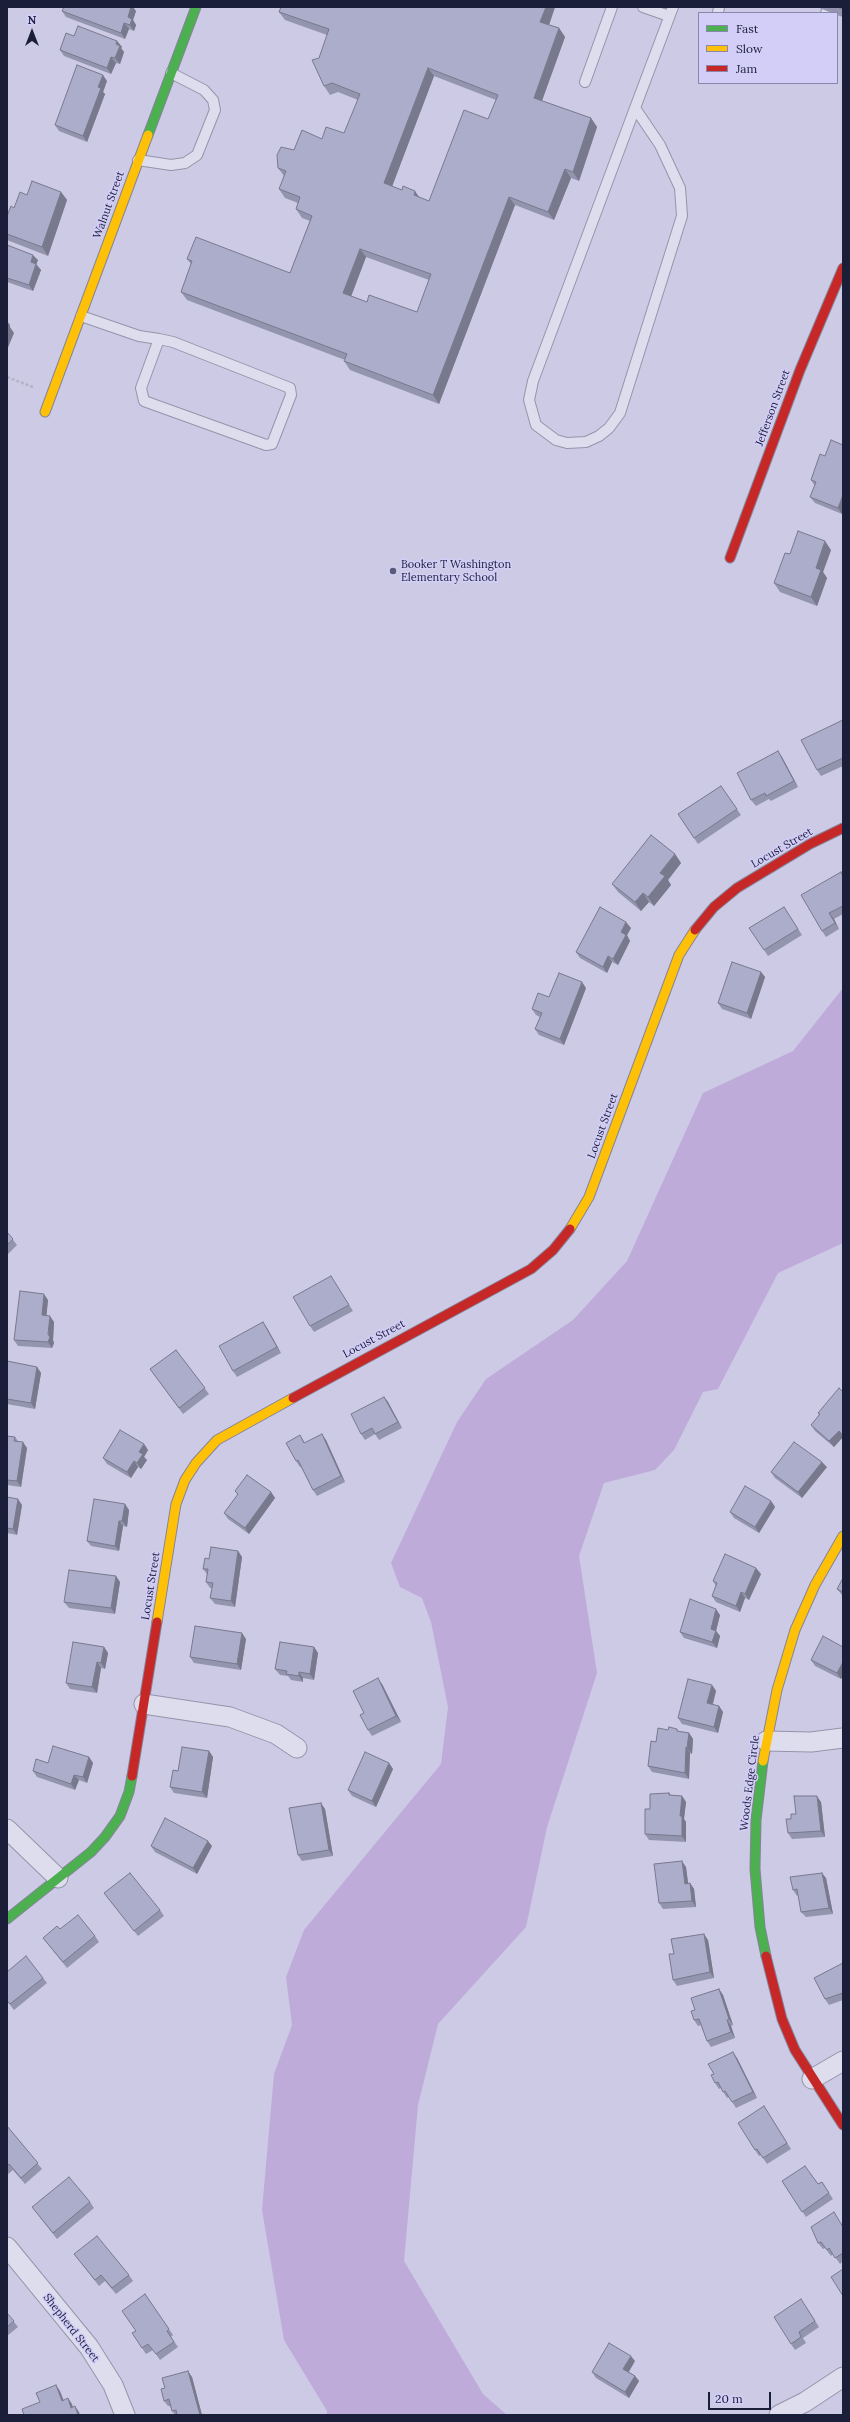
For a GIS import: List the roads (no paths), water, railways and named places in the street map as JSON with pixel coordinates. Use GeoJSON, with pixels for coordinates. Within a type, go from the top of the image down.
{"type":"FeatureCollection","features":[{"type":"Feature","properties":{"kind":"street","name":"Walnut Street"},"geometry":{"type":"LineString","coordinates":[[45,412],[196,7]]}},
{"type":"Feature","properties":{"kind":"street","name":"Jefferson Street"},"geometry":{"type":"LineString","coordinates":[[730,558],[800,370],[843,268]]}},
{"type":"Feature","properties":{"kind":"street","name":"Locust Street"},"geometry":{"type":"LineString","coordinates":[[7,1919],[91,1852],[105,1837],[120,1816],[129,1792],[134,1771],[176,1504],[185,1480],[196,1462],[217,1440],[340,1371],[531,1269],[553,1250],[575,1223],[589,1197],[680,955],[695,929],[714,907],[737,888],[810,844],[843,828]]}},
{"type":"Feature","properties":{"kind":"street","name":"Woods Edge Circle"},"geometry":{"type":"LineString","coordinates":[[843,1536],[815,1585],[795,1630],[777,1690],[766,1741],[756,1820],[755,1869],[760,1927],[768,1968],[782,2019],[795,2050],[812,2079],[843,2125]]}},
{"type":"Feature","properties":{"kind":"street"},"geometry":{"type":"LineString","coordinates":[[144,1704],[230,1716],[276,1734],[297,1748]]}},
{"type":"Feature","properties":{"kind":"street"},"geometry":{"type":"LineString","coordinates":[[766,1741],[811,1742],[843,1738]]}},
{"type":"Feature","properties":{"kind":"street"},"geometry":{"type":"LineString","coordinates":[[7,1829],[58,1878]]}},
{"type":"Feature","properties":{"kind":"street"},"geometry":{"type":"LineString","coordinates":[[812,2079],[843,2061]]}},
{"type":"Feature","properties":{"kind":"street","name":"Shepherd Street"},"geometry":{"type":"LineString","coordinates":[[7,2247],[89,2347],[113,2385],[125,2415]]}},
{"type":"Feature","properties":{"kind":"street"},"geometry":{"type":"LineString","coordinates":[[778,2415],[805,2402],[843,2377]]}},
{"type":"Feature","properties":{"kind":"lane"},"geometry":{"type":"LineString","coordinates":[[585,82],[612,7]]}},
{"type":"Feature","properties":{"kind":"lane"},"geometry":{"type":"LineString","coordinates":[[635,108],[660,145],[680,188],[682,216],[620,413],[609,428],[599,436],[586,442],[567,444],[556,440],[536,425],[529,400],[533,381],[635,108],[671,12],[643,7]]}},
{"type":"Feature","properties":{"kind":"lane"},"geometry":{"type":"LineString","coordinates":[[138,160],[171,165],[185,163],[197,155],[215,110],[213,100],[204,90],[171,73]]}},
{"type":"Feature","properties":{"kind":"lane"},"geometry":{"type":"LineString","coordinates":[[81,316],[139,336],[159,339],[173,342],[290,388],[291,395],[272,444],[266,445],[144,401],[141,388],[159,339]]}},
{"type":"Feature","properties":{"kind":"place","name":"Booker T Washington Elementary School"},"geometry":{"type":"Point","coordinates":[393,571]}}]}
